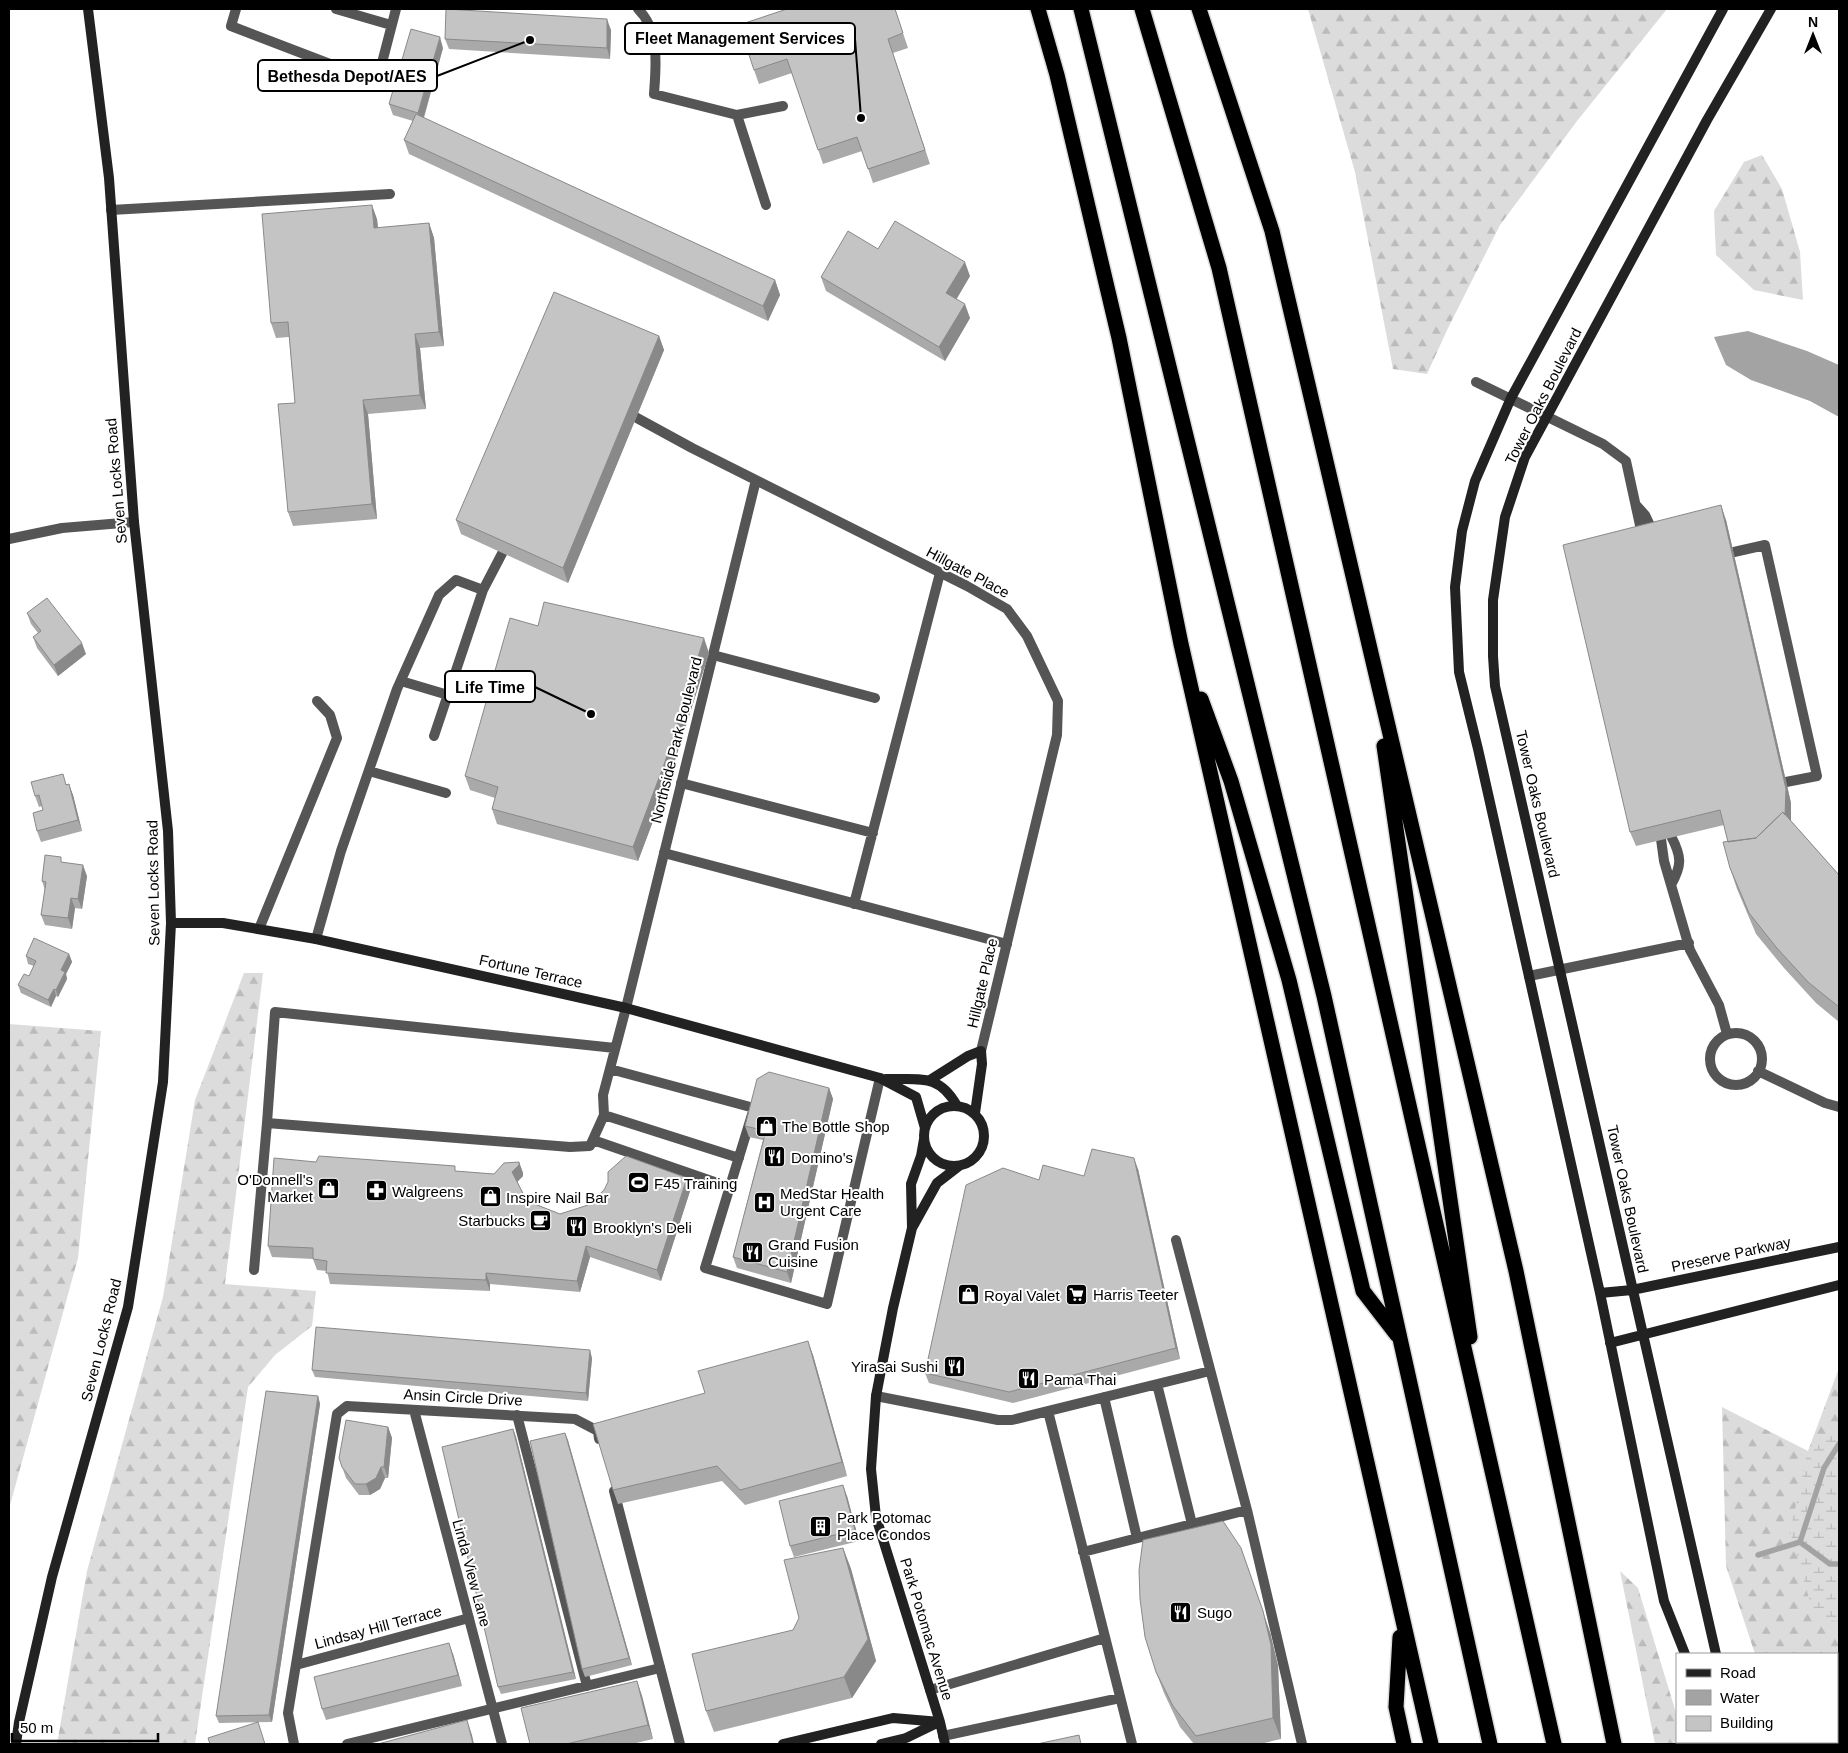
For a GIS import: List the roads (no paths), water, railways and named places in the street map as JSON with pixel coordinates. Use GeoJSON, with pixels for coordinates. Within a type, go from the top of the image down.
{"type":"FeatureCollection","features":[{"type":"Feature","properties":{"kind":"highway"},"geometry":{"type":"LineString","coordinates":[[1038,9],[1056,74],[1119,338],[1181,644],[1430,1744]]}},
{"type":"Feature","properties":{"kind":"highway"},"geometry":{"type":"LineString","coordinates":[[1081,9],[1324,996],[1490,1744]]}},
{"type":"Feature","properties":{"kind":"highway"},"geometry":{"type":"LineString","coordinates":[[1142,9],[1219,268],[1554,1744]]}},
{"type":"Feature","properties":{"kind":"highway"},"geometry":{"type":"LineString","coordinates":[[1199,9],[1272,231],[1516,1271],[1614,1744]]}},
{"type":"Feature","properties":{"kind":"highway"},"geometry":{"type":"LineString","coordinates":[[1368,642],[1487,1452]]}},
{"type":"Feature","properties":{"kind":"highway"},"geometry":{"type":"LineString","coordinates":[[1181,644],[1231,781],[1286,971],[1363,1291],[1400,1340]]}},
{"type":"Feature","properties":{"kind":"highway"},"geometry":{"type":"LineString","coordinates":[[1401,1621],[1396,1707],[1404,1744]]}},
{"type":"Feature","properties":{"kind":"street","name":"Seven Locks Road"},"geometry":{"type":"LineString","coordinates":[[16,1744],[19,1722],[52,1577],[128,1307],[163,1082],[170,923],[168,831],[134,522],[111,210],[88,9]]}},
{"type":"Feature","properties":{"kind":"street"},"geometry":{"type":"LineString","coordinates":[[236,9],[231,26],[377,82],[396,9]]}},
{"type":"Feature","properties":{"kind":"street"},"geometry":{"type":"LineString","coordinates":[[336,9],[391,25]]}},
{"type":"Feature","properties":{"kind":"street"},"geometry":{"type":"LineString","coordinates":[[638,9],[653,34],[656,66],[654,94],[737,115],[782,106]]}},
{"type":"Feature","properties":{"kind":"street","name":"Tower Oaks Boulevard"},"geometry":{"type":"LineString","coordinates":[[1685,1653],[1664,1601],[1600,1294],[1478,749],[1459,672],[1455,587],[1462,531],[1475,481],[1511,398],[1723,9]]}},
{"type":"Feature","properties":{"kind":"street","name":"Tower Oaks Boulevard"},"geometry":{"type":"LineString","coordinates":[[1716,1653],[1495,686],[1493,600],[1505,517],[1525,457],[1707,120],[1771,9]]}},
{"type":"Feature","properties":{"kind":"street"},"geometry":{"type":"LineString","coordinates":[[737,115],[766,205]]}},
{"type":"Feature","properties":{"kind":"street"},"geometry":{"type":"LineString","coordinates":[[111,210],[390,194]]}},
{"type":"Feature","properties":{"kind":"street"},"geometry":{"type":"LineString","coordinates":[[1476,382],[1603,444],[1626,461],[1644,540]]}},
{"type":"Feature","properties":{"kind":"street","name":"Hillgate Place"},"geometry":{"type":"LineString","coordinates":[[617,407],[692,448],[940,573],[1007,609],[1027,636],[1058,701],[1057,735],[981,1051]]}},
{"type":"Feature","properties":{"kind":"street","name":"Northside Park Boulevard"},"geometry":{"type":"LineString","coordinates":[[604,1115],[603,1095],[756,480]]}},
{"type":"Feature","properties":{"kind":"street"},"geometry":{"type":"LineString","coordinates":[[1636,506],[1645,515],[1655,538]]}},
{"type":"Feature","properties":{"kind":"street"},"geometry":{"type":"LineString","coordinates":[[9,538],[62,528],[134,522]]}},
{"type":"Feature","properties":{"kind":"street"},"geometry":{"type":"LineString","coordinates":[[434,736],[483,590],[514,529]]}},
{"type":"Feature","properties":{"kind":"street"},"geometry":{"type":"LineString","coordinates":[[1734,552],[1765,545],[1817,776],[1786,782]]}},
{"type":"Feature","properties":{"kind":"street"},"geometry":{"type":"LineString","coordinates":[[854,904],[940,573]]}},
{"type":"Feature","properties":{"kind":"street"},"geometry":{"type":"LineString","coordinates":[[316,939],[341,851],[401,680],[439,595],[456,580],[483,590]]}},
{"type":"Feature","properties":{"kind":"street"},"geometry":{"type":"LineString","coordinates":[[713,655],[875,698]]}},
{"type":"Feature","properties":{"kind":"street"},"geometry":{"type":"LineString","coordinates":[[401,680],[448,695]]}},
{"type":"Feature","properties":{"kind":"street"},"geometry":{"type":"LineString","coordinates":[[260,929],[337,738],[330,715],[317,701]]}},
{"type":"Feature","properties":{"kind":"street"},"geometry":{"type":"LineString","coordinates":[[369,770],[446,793]]}},
{"type":"Feature","properties":{"kind":"street"},"geometry":{"type":"LineString","coordinates":[[681,783],[873,833]]}},
{"type":"Feature","properties":{"kind":"street"},"geometry":{"type":"LineString","coordinates":[[1671,885],[1679,870],[1678,849],[1666,838],[1664,861],[1671,885],[1689,943],[1690,950],[1719,1005],[1727,1034]]}},
{"type":"Feature","properties":{"kind":"street"},"geometry":{"type":"LineString","coordinates":[[664,853],[1007,944]]}},
{"type":"Feature","properties":{"kind":"street","name":"Fortune Terrace"},"geometry":{"type":"LineString","coordinates":[[170,923],[223,923],[316,939],[626,1008],[880,1078],[916,1097],[924,1134]]}},
{"type":"Feature","properties":{"kind":"street"},"geometry":{"type":"LineString","coordinates":[[1529,976],[1689,943]]}},
{"type":"Feature","properties":{"kind":"street"},"geometry":{"type":"LineString","coordinates":[[254,1270],[275,1012],[615,1048]]}},
{"type":"Feature","properties":{"kind":"street"},"geometry":{"type":"LineString","coordinates":[[1736,1033],[1749,1036],[1757,1043],[1762,1057],[1758,1072],[1751,1081],[1732,1085],[1721,1081],[1714,1075],[1710,1065],[1711,1050],[1717,1040],[1727,1034],[1736,1033]]}},
{"type":"Feature","properties":{"kind":"street"},"geometry":{"type":"LineString","coordinates":[[957,1106],[944,1088],[930,1080],[968,1056],[981,1051],[982,1064],[975,1113]]}},
{"type":"Feature","properties":{"kind":"street"},"geometry":{"type":"LineString","coordinates":[[610,1068],[754,1108],[705,1268],[827,1304],[880,1078]]}},
{"type":"Feature","properties":{"kind":"street"},"geometry":{"type":"LineString","coordinates":[[1758,1072],[1839,1108]]}},
{"type":"Feature","properties":{"kind":"street","name":"Fortune Terrace"},"geometry":{"type":"LineString","coordinates":[[880,1078],[930,1080]]}},
{"type":"Feature","properties":{"kind":"street"},"geometry":{"type":"LineString","coordinates":[[912,1228],[911,1184],[921,1156],[924,1134],[929,1119],[936,1111],[946,1107],[957,1106],[975,1113],[982,1123],[984,1142],[976,1158],[959,1166],[949,1166],[932,1158],[926,1149],[924,1134]]}},
{"type":"Feature","properties":{"kind":"street"},"geometry":{"type":"LineString","coordinates":[[267,1123],[570,1147],[590,1146],[604,1115],[739,1158]]}},
{"type":"Feature","properties":{"kind":"street"},"geometry":{"type":"LineString","coordinates":[[594,1140],[729,1188]]}},
{"type":"Feature","properties":{"kind":"street"},"geometry":{"type":"LineString","coordinates":[[912,1228],[937,1183],[959,1166]]}},
{"type":"Feature","properties":{"kind":"street","name":"Park Potomac Avenue"},"geometry":{"type":"LineString","coordinates":[[912,1228],[893,1308],[876,1396],[871,1470],[876,1517],[944,1740]]}},
{"type":"Feature","properties":{"kind":"street"},"geometry":{"type":"LineString","coordinates":[[1176,1240],[1247,1510],[1302,1744]]}},
{"type":"Feature","properties":{"kind":"street","name":"Preserve Parkway"},"geometry":{"type":"LineString","coordinates":[[1600,1294],[1632,1290],[1839,1247]]}},
{"type":"Feature","properties":{"kind":"street"},"geometry":{"type":"LineString","coordinates":[[1610,1343],[1839,1285]]}},
{"type":"Feature","properties":{"kind":"street"},"geometry":{"type":"LineString","coordinates":[[876,1396],[998,1420],[1012,1420],[1210,1371]]}},
{"type":"Feature","properties":{"kind":"street"},"geometry":{"type":"LineString","coordinates":[[1157,1384],[1192,1524]]}},
{"type":"Feature","properties":{"kind":"street"},"geometry":{"type":"LineString","coordinates":[[1104,1398],[1137,1538]]}},
{"type":"Feature","properties":{"kind":"street","name":"Ansin Circle Drive"},"geometry":{"type":"LineString","coordinates":[[294,1744],[288,1713],[337,1414],[347,1406],[575,1419],[598,1431],[601,1448]]}},
{"type":"Feature","properties":{"kind":"street","name":"Linda View Lane"},"geometry":{"type":"LineString","coordinates":[[414,1410],[502,1744]]}},
{"type":"Feature","properties":{"kind":"street"},"geometry":{"type":"LineString","coordinates":[[1048,1412],[1132,1744]]}},
{"type":"Feature","properties":{"kind":"street"},"geometry":{"type":"LineString","coordinates":[[518,1415],[587,1686]]}},
{"type":"Feature","properties":{"kind":"street"},"geometry":{"type":"LineString","coordinates":[[612,1485],[680,1744]]}},
{"type":"Feature","properties":{"kind":"street"},"geometry":{"type":"LineString","coordinates":[[1083,1552],[1247,1510]]}},
{"type":"Feature","properties":{"kind":"street","name":"Lindsay Hill Terrace"},"geometry":{"type":"LineString","coordinates":[[296,1665],[469,1618]]}},
{"type":"Feature","properties":{"kind":"street"},"geometry":{"type":"LineString","coordinates":[[930,1690],[1105,1638]]}},
{"type":"Feature","properties":{"kind":"street"},"geometry":{"type":"LineString","coordinates":[[347,1744],[660,1668]]}},
{"type":"Feature","properties":{"kind":"street"},"geometry":{"type":"LineString","coordinates":[[944,1740],[1120,1698]]}},
{"type":"Feature","properties":{"kind":"street"},"geometry":{"type":"LineString","coordinates":[[783,1744],[893,1718],[940,1722]]}},
{"type":"Feature","properties":{"kind":"street"},"geometry":{"type":"LineString","coordinates":[[881,1744],[906,1738],[940,1722]]}},
{"type":"Feature","properties":{"kind":"water"},"geometry":{"type":"Polygon","coordinates":[[[1748,331],[1807,351],[1839,365],[1839,417],[1810,401],[1751,380],[1726,365],[1714,337],[1748,331]]]}},
{"type":"Feature","properties":{"kind":"waterway"},"geometry":{"type":"LineString","coordinates":[[1758,1555],[1800,1542],[1824,1468],[1839,1444]]}},
{"type":"Feature","properties":{"kind":"waterway"},"geometry":{"type":"LineString","coordinates":[[1800,1542],[1830,1564],[1839,1564]]}},
{"type":"Feature","properties":{"kind":"place","name":"Bethesda Depot/AES"},"geometry":{"type":"Point","coordinates":[530,40]}},
{"type":"Feature","properties":{"kind":"place","name":"Fleet Management Services"},"geometry":{"type":"Point","coordinates":[861,118]}},
{"type":"Feature","properties":{"kind":"place","name":"Life Time"},"geometry":{"type":"Point","coordinates":[591,714]}},
{"type":"Feature","properties":{"kind":"place","name":"The Bottle Shop"},"geometry":{"type":"Point","coordinates":[766,1126]}},
{"type":"Feature","properties":{"kind":"place","name":"Domino's"},"geometry":{"type":"Point","coordinates":[775,1157]}},
{"type":"Feature","properties":{"kind":"place","name":"F45 Training"},"geometry":{"type":"Point","coordinates":[638,1183]}},
{"type":"Feature","properties":{"kind":"place","name":"O'Donnell's Market"},"geometry":{"type":"Point","coordinates":[329,1188]}},
{"type":"Feature","properties":{"kind":"place","name":"Walgreens"},"geometry":{"type":"Point","coordinates":[376,1191]}},
{"type":"Feature","properties":{"kind":"place","name":"Inspire Nail Bar"},"geometry":{"type":"Point","coordinates":[490,1197]}},
{"type":"Feature","properties":{"kind":"place","name":"MedStar Health Urgent Care"},"geometry":{"type":"Point","coordinates":[764,1202]}},
{"type":"Feature","properties":{"kind":"place","name":"Starbucks"},"geometry":{"type":"Point","coordinates":[541,1220]}},
{"type":"Feature","properties":{"kind":"place","name":"Brooklyn's Deli"},"geometry":{"type":"Point","coordinates":[577,1227]}},
{"type":"Feature","properties":{"kind":"place","name":"Grand Fusion Cuisine"},"geometry":{"type":"Point","coordinates":[752,1253]}},
{"type":"Feature","properties":{"kind":"place","name":"Harris Teeter"},"geometry":{"type":"Point","coordinates":[1077,1294]}},
{"type":"Feature","properties":{"kind":"place","name":"Royal Valet"},"geometry":{"type":"Point","coordinates":[968,1295]}},
{"type":"Feature","properties":{"kind":"place","name":"Yirasai Sushi"},"geometry":{"type":"Point","coordinates":[954,1366]}},
{"type":"Feature","properties":{"kind":"place","name":"Pama Thai"},"geometry":{"type":"Point","coordinates":[1028,1379]}},
{"type":"Feature","properties":{"kind":"place","name":"Park Potomac Place Condos"},"geometry":{"type":"Point","coordinates":[821,1526]}},
{"type":"Feature","properties":{"kind":"place","name":"Sugo"},"geometry":{"type":"Point","coordinates":[1181,1612]}}]}
